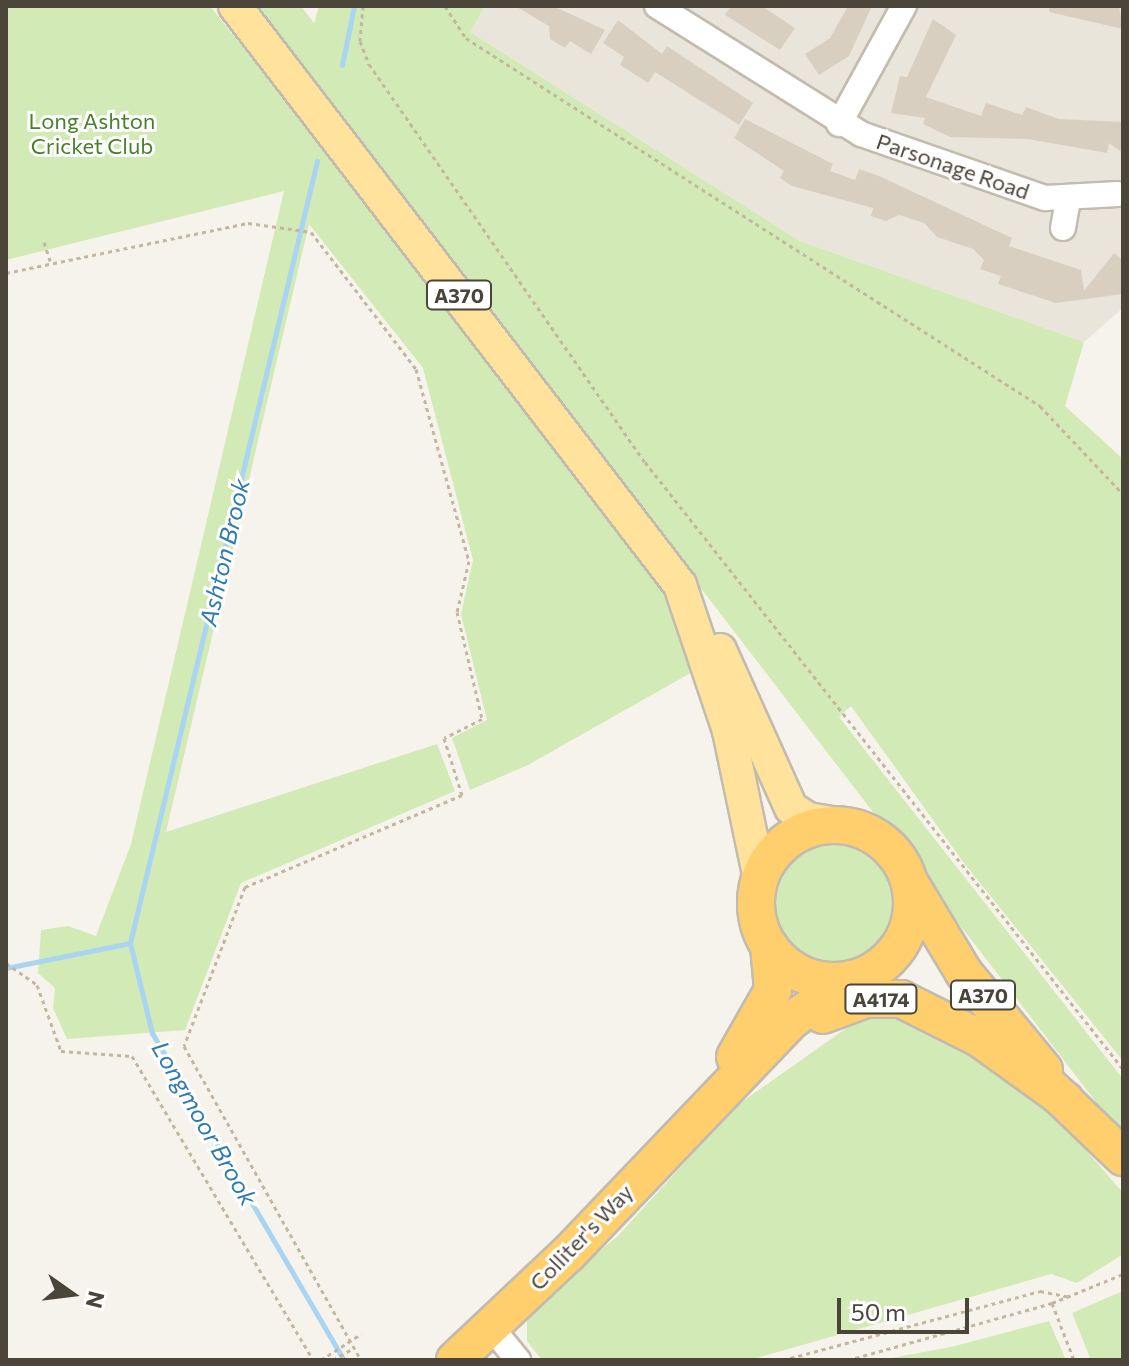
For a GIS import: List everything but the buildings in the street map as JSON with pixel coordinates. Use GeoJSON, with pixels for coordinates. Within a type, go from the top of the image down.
{"type":"FeatureCollection","features":[{"type":"Feature","properties":{"kind":"highway"},"geometry":{"type":"LineString","coordinates":[[850,826],[888,846],[910,883],[907,931],[864,974],[806,976],[769,946],[759,925],[760,879],[795,835],[850,826]]}},
{"type":"Feature","properties":{"kind":"highway","name":"A370"},"geometry":{"type":"LineString","coordinates":[[910,883],[964,973],[1065,1100]]}},
{"type":"Feature","properties":{"kind":"highway","name":"Colliter's Way"},"geometry":{"type":"LineString","coordinates":[[703,1109],[766,1007],[775,972],[769,946]]}},
{"type":"Feature","properties":{"kind":"highway","name":"A370"},"geometry":{"type":"LineString","coordinates":[[864,974],[941,995],[1065,1100],[1123,1157]]}},
{"type":"Feature","properties":{"kind":"highway","name":"Colliter's Way"},"geometry":{"type":"LineString","coordinates":[[455,1360],[792,1020],[864,974]]}},
{"type":"Feature","properties":{"kind":"highway","name":"A4174"},"geometry":{"type":"LineString","coordinates":[[703,1109],[828,1012],[866,999],[901,999],[935,1012],[1065,1100]]}},
{"type":"Feature","properties":{"kind":"main road","name":"A370"},"geometry":{"type":"LineString","coordinates":[[235,6],[662,555],[699,627],[746,699],[791,808],[808,819],[850,826]]}},
{"type":"Feature","properties":{"kind":"main road","name":"A370"},"geometry":{"type":"LineString","coordinates":[[699,627],[740,773],[760,879]]}},
{"type":"Feature","properties":{"kind":"street","name":"Parsonage Road"},"geometry":{"type":"LineString","coordinates":[[657,6],[839,124],[1068,200],[1118,194]]}},
{"type":"Feature","properties":{"kind":"street"},"geometry":{"type":"LineString","coordinates":[[839,124],[904,6]]}},
{"type":"Feature","properties":{"kind":"street"},"geometry":{"type":"LineString","coordinates":[[1063,228],[1068,200]]}},
{"type":"Feature","properties":{"kind":"street"},"geometry":{"type":"LineString","coordinates":[[491,1327],[518,1360]]}},
{"type":"Feature","properties":{"kind":"path"},"geometry":{"type":"LineString","coordinates":[[363,6],[360,41],[369,64],[645,462],[1123,1069]]}},
{"type":"Feature","properties":{"kind":"path"},"geometry":{"type":"LineString","coordinates":[[445,6],[466,38],[1040,406],[1123,494]]}},
{"type":"Feature","properties":{"kind":"path"},"geometry":{"type":"LineString","coordinates":[[6,273],[248,223],[311,232],[416,369],[469,561],[457,612],[482,719],[444,738],[462,795],[245,887],[184,1046],[361,1360]]}},
{"type":"Feature","properties":{"kind":"path"},"geometry":{"type":"LineString","coordinates":[[44,242],[51,264]]}},
{"type":"Feature","properties":{"kind":"path"},"geometry":{"type":"LineString","coordinates":[[6,963],[12,974],[37,985],[61,1051],[132,1056],[313,1360]]}},
{"type":"Feature","properties":{"kind":"path"},"geometry":{"type":"LineString","coordinates":[[848,1360],[1052,1303],[1123,1274]]}},
{"type":"Feature","properties":{"kind":"path"},"geometry":{"type":"LineString","coordinates":[[783,1360],[1040,1291],[1070,1297]]}},
{"type":"Feature","properties":{"kind":"path"},"geometry":{"type":"LineString","coordinates":[[1052,1303],[1074,1360]]}},
{"type":"Feature","properties":{"kind":"path"},"geometry":{"type":"LineString","coordinates":[[321,1360],[361,1334]]}},
{"type":"Feature","properties":{"kind":"path"},"geometry":{"type":"LineString","coordinates":[[333,1360],[354,1348]]}},
{"type":"Feature","properties":{"kind":"shaded area"},"geometry":{"type":"Polygon","coordinates":[[[485,6],[1123,6],[1123,308],[1084,342],[800,241],[470,32],[485,6]]]}},
{"type":"Feature","properties":{"kind":"green space","name":"Long Ashton Cricket Club"},"geometry":{"type":"Polygon","coordinates":[[[6,6],[210,6],[664,576],[694,671],[528,765],[470,790],[452,738],[487,720],[461,614],[473,560],[423,368],[309,224],[166,832],[437,744],[455,791],[241,883],[185,1030],[67,1039],[53,1008],[55,988],[38,973],[41,930],[68,926],[96,936],[131,844],[284,191],[6,260],[6,6]]]}},
{"type":"Feature","properties":{"kind":"green space"},"geometry":{"type":"Polygon","coordinates":[[[253,6],[301,6],[314,23],[319,6],[485,6],[470,32],[800,241],[1084,342],[1065,406],[1123,459],[1123,1061],[964,863],[851,706],[839,717],[1123,1079],[1123,1137],[253,6]]]}},
{"type":"Feature","properties":{"kind":"green space"},"geometry":{"type":"Polygon","coordinates":[[[838,843],[862,848],[883,861],[896,882],[901,906],[896,930],[883,951],[862,964],[838,969],[814,964],[793,951],[780,930],[775,906],[780,882],[793,861],[814,848],[838,843]]]}},
{"type":"Feature","properties":{"kind":"green space"},"geometry":{"type":"Polygon","coordinates":[[[896,1012],[934,1024],[1055,1114],[1123,1193],[1123,1254],[1077,1283],[1051,1274],[750,1360],[542,1360],[527,1341],[527,1320],[540,1299],[618,1236],[736,1106],[855,1022],[896,1012]]]}},
{"type":"Feature","properties":{"kind":"green space"},"geometry":{"type":"Polygon","coordinates":[[[1123,1291],[1123,1360],[1091,1360],[1072,1313],[1123,1291]]]}},
{"type":"Feature","properties":{"kind":"green space"},"geometry":{"type":"Polygon","coordinates":[[[1049,1321],[1066,1360],[881,1360],[951,1347],[1049,1321]]]}},
{"type":"Feature","properties":{"kind":"waterway","name":"Ashton Brook"},"geometry":{"type":"LineString","coordinates":[[342,65],[354,6]]}},
{"type":"Feature","properties":{"kind":"waterway","name":"Ashton Brook"},"geometry":{"type":"LineString","coordinates":[[130,943],[317,161]]}},
{"type":"Feature","properties":{"kind":"waterway","name":"Longmoor Brook"},"geometry":{"type":"LineString","coordinates":[[6,968],[130,943],[152,1033],[344,1360]]}}]}
